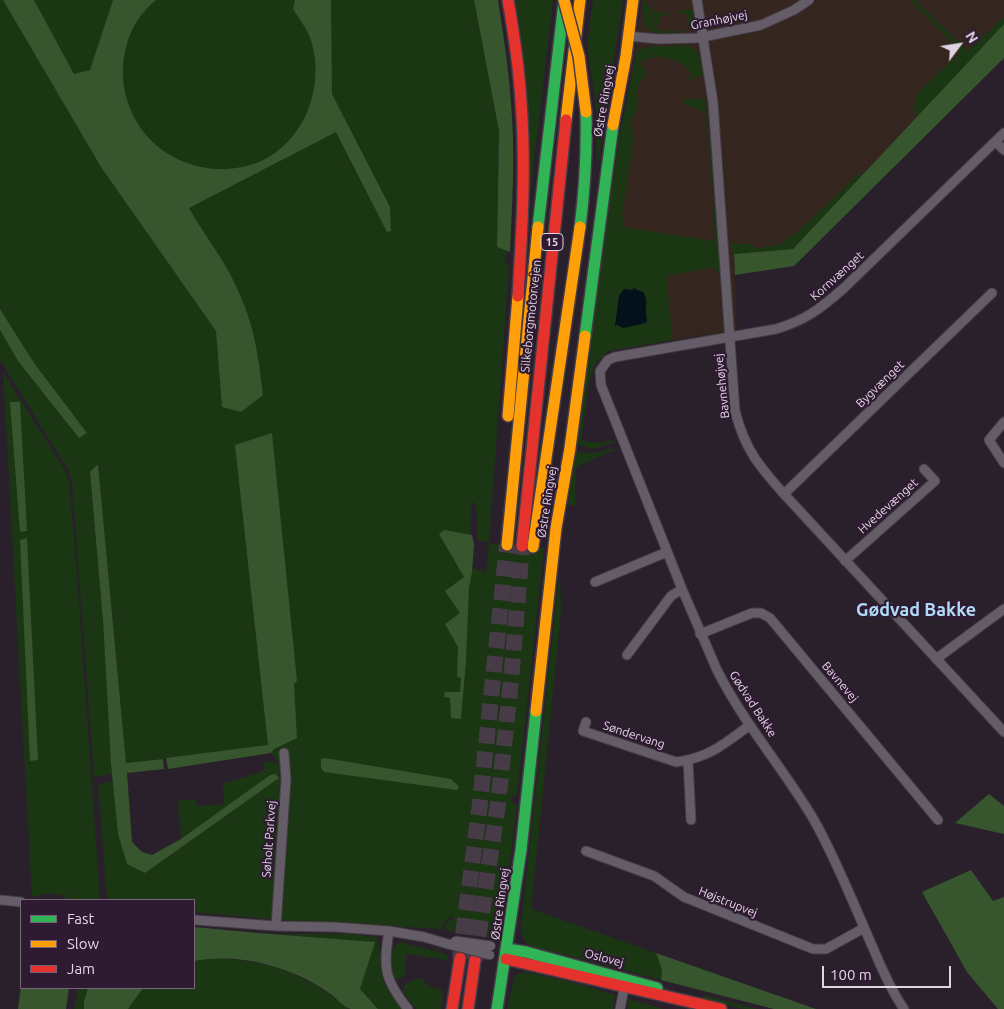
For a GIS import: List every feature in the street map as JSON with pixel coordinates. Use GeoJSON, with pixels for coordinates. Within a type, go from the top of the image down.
{"type":"FeatureCollection","features":[{"type":"Feature","properties":{"kind":"main road","name":"Silkeborgmotorvejen"},"geometry":{"type":"LineString","coordinates":[[508,0],[522,103],[523,170],[503,544],[564,0]]}},
{"type":"Feature","properties":{"kind":"main road","name":"Silkeborgmotorvejen"},"geometry":{"type":"LineString","coordinates":[[564,0],[579,56],[586,112],[587,152],[585,190],[528,547],[554,217],[580,0]]}},
{"type":"Feature","properties":{"kind":"main road","name":"Østre Ringvej"},"geometry":{"type":"LineString","coordinates":[[497,1009],[507,954],[521,850],[556,528],[570,448],[610,143],[633,0]]}},
{"type":"Feature","properties":{"kind":"main road","name":"Oslovej"},"geometry":{"type":"LineString","coordinates":[[507,954],[526,952],[626,983],[721,1009]]}},
{"type":"Feature","properties":{"kind":"main road"},"geometry":{"type":"LineString","coordinates":[[452,1009],[460,958]]}},
{"type":"Feature","properties":{"kind":"main road"},"geometry":{"type":"LineString","coordinates":[[468,1009],[475,960]]}},
{"type":"Feature","properties":{"kind":"street","name":"Bavnehøjvej"},"geometry":{"type":"LineString","coordinates":[[697,0],[713,102],[735,411],[740,429],[748,448],[760,466],[784,494],[1004,732]]}},
{"type":"Feature","properties":{"kind":"street","name":"Granhøjvej"},"geometry":{"type":"LineString","coordinates":[[628,36],[658,39],[704,36],[761,24],[794,10],[809,0]]}},
{"type":"Feature","properties":{"kind":"street","name":"Kornvænget"},"geometry":{"type":"LineString","coordinates":[[600,372],[608,360],[615,357],[776,329],[797,322],[819,310],[1004,133]]}},
{"type":"Feature","properties":{"kind":"street"},"geometry":{"type":"LineString","coordinates":[[996,142],[1004,150]]}},
{"type":"Feature","properties":{"kind":"street","name":"Bygvænget"},"geometry":{"type":"LineString","coordinates":[[784,494],[992,293]]}},
{"type":"Feature","properties":{"kind":"street","name":"Gødvad Bakke"},"geometry":{"type":"LineString","coordinates":[[600,372],[601,385],[700,634],[731,698],[814,821],[841,873],[890,987],[904,1009]]}},
{"type":"Feature","properties":{"kind":"street"},"geometry":{"type":"LineString","coordinates":[[1004,422],[989,440],[1004,463]]}},
{"type":"Feature","properties":{"kind":"street","name":"Hvedevænget"},"geometry":{"type":"LineString","coordinates":[[845,561],[935,481],[924,469]]}},
{"type":"Feature","properties":{"kind":"street"},"geometry":{"type":"LineString","coordinates":[[595,582],[666,552]]}},
{"type":"Feature","properties":{"kind":"street"},"geometry":{"type":"LineString","coordinates":[[627,655],[671,596],[682,588]]}},
{"type":"Feature","properties":{"kind":"street"},"geometry":{"type":"LineString","coordinates":[[936,659],[1004,609]]}},
{"type":"Feature","properties":{"kind":"street","name":"Bavnevej"},"geometry":{"type":"LineString","coordinates":[[700,634],[752,613],[761,613],[770,618],[938,820]]}},
{"type":"Feature","properties":{"kind":"street","name":"Søndervang"},"geometry":{"type":"LineString","coordinates":[[586,722],[583,731],[676,762],[688,761],[714,752],[750,725]]}},
{"type":"Feature","properties":{"kind":"street","name":"Søholt Parkvej"},"geometry":{"type":"LineString","coordinates":[[276,926],[286,778],[284,752]]}},
{"type":"Feature","properties":{"kind":"street"},"geometry":{"type":"LineString","coordinates":[[688,761],[691,820]]}},
{"type":"Feature","properties":{"kind":"street","name":"Højstrupvej"},"geometry":{"type":"LineString","coordinates":[[586,851],[654,876],[684,897],[813,949],[826,949],[864,928]]}},
{"type":"Feature","properties":{"kind":"street"},"geometry":{"type":"LineString","coordinates":[[0,900],[20,902]]}},
{"type":"Feature","properties":{"kind":"street"},"geometry":{"type":"LineString","coordinates":[[195,920],[389,931],[507,954]]}},
{"type":"Feature","properties":{"kind":"street"},"geometry":{"type":"LineString","coordinates":[[389,931],[386,954],[387,975],[391,986],[408,1009]]}},
{"type":"Feature","properties":{"kind":"street"},"geometry":{"type":"LineString","coordinates":[[620,1009],[626,983]]}},
{"type":"Feature","properties":{"kind":"shaded area"},"geometry":{"type":"Polygon","coordinates":[[[642,0],[1004,0],[1004,24],[793,249],[734,254],[737,330],[673,340],[665,276],[600,275],[642,0]]]}},
{"type":"Feature","properties":{"kind":"shaded area"},"geometry":{"type":"Polygon","coordinates":[[[633,287],[645,295],[647,322],[623,328],[615,326],[619,296],[624,289],[633,290],[633,287]]]}},
{"type":"Feature","properties":{"kind":"green space"},"geometry":{"type":"Polygon","coordinates":[[[0,0],[474,0],[499,131],[497,247],[506,250],[505,265],[509,266],[489,542],[478,540],[476,505],[471,500],[469,585],[472,568],[486,572],[489,543],[544,548],[517,795],[512,795],[511,802],[517,804],[507,886],[506,891],[499,889],[498,898],[499,895],[503,896],[499,928],[495,936],[475,936],[445,930],[446,923],[453,919],[453,915],[443,924],[442,929],[267,919],[195,912],[195,899],[107,899],[98,784],[113,781],[118,834],[145,873],[259,792],[270,775],[181,840],[178,800],[195,799],[197,806],[224,804],[223,784],[261,772],[265,768],[263,762],[278,763],[268,747],[126,763],[98,464],[90,473],[103,621],[112,774],[94,777],[72,483],[69,471],[0,360],[0,330],[18,361],[79,438],[0,309],[0,0]]]}},
{"type":"Feature","properties":{"kind":"green space"},"geometry":{"type":"Polygon","coordinates":[[[3,0],[34,0],[74,74],[90,70],[113,0],[156,0],[135,25],[124,55],[123,77],[131,111],[142,130],[166,153],[196,166],[228,169],[261,161],[277,151],[290,139],[301,124],[314,90],[316,71],[309,35],[293,9],[295,0],[331,0],[332,94],[390,207],[391,231],[387,232],[336,132],[189,208],[230,274],[251,325],[263,395],[241,412],[222,407],[216,331],[101,167],[3,0]]]}},
{"type":"Feature","properties":{"kind":"green space"},"geometry":{"type":"Polygon","coordinates":[[[474,0],[498,0],[505,44],[513,135],[510,252],[497,247],[499,131],[474,0]]]}},
{"type":"Feature","properties":{"kind":"green space"},"geometry":{"type":"Polygon","coordinates":[[[511,0],[553,0],[528,213],[511,0]]]}},
{"type":"Feature","properties":{"kind":"green space"},"geometry":{"type":"Polygon","coordinates":[[[593,0],[623,0],[597,171],[595,98],[587,45],[593,0]]]}},
{"type":"Feature","properties":{"kind":"green space"},"geometry":{"type":"Polygon","coordinates":[[[644,0],[654,11],[669,13],[669,15],[660,16],[658,26],[656,26],[649,11],[653,24],[659,31],[684,31],[668,33],[649,31],[643,20],[644,0]]]}},
{"type":"Feature","properties":{"kind":"green space"},"geometry":{"type":"Polygon","coordinates":[[[910,0],[915,0],[968,51],[1004,17],[1004,24],[917,117],[914,106],[918,92],[960,53],[950,40],[910,0]]]}},
{"type":"Feature","properties":{"kind":"green space"},"geometry":{"type":"Polygon","coordinates":[[[692,9],[695,13],[695,23],[688,29],[686,13],[676,12],[692,9]]]}},
{"type":"Feature","properties":{"kind":"green space"},"geometry":{"type":"Polygon","coordinates":[[[1004,24],[1004,58],[794,266],[735,275],[734,254],[793,249],[1004,24]]]}},
{"type":"Feature","properties":{"kind":"green space"},"geometry":{"type":"Polygon","coordinates":[[[687,45],[697,53],[703,74],[691,80],[687,79],[693,76],[688,70],[669,58],[655,57],[640,62],[647,75],[637,89],[637,111],[631,123],[634,135],[622,227],[715,241],[713,205],[715,205],[721,273],[717,272],[716,267],[666,276],[673,340],[608,351],[595,364],[589,383],[581,441],[597,443],[614,440],[615,442],[594,449],[576,444],[619,138],[637,51],[647,47],[687,45]]]}},
{"type":"Feature","properties":{"kind":"green space"},"geometry":{"type":"Polygon","coordinates":[[[684,99],[705,99],[713,182],[711,182],[705,114],[699,111],[699,109],[684,104],[684,99]]]}},
{"type":"Feature","properties":{"kind":"green space"},"geometry":{"type":"Polygon","coordinates":[[[860,172],[863,175],[793,249],[734,254],[730,244],[750,244],[758,249],[784,243],[785,240],[791,237],[843,190],[860,172]]]}},
{"type":"Feature","properties":{"kind":"green space"},"geometry":{"type":"Polygon","coordinates":[[[0,309],[34,363],[87,433],[79,438],[18,361],[0,330],[0,309]]]}},
{"type":"Feature","properties":{"kind":"green space"},"geometry":{"type":"Polygon","coordinates":[[[3,372],[64,469],[69,482],[100,899],[65,899],[65,896],[48,894],[32,898],[3,372]]]}},
{"type":"Feature","properties":{"kind":"green space"},"geometry":{"type":"Polygon","coordinates":[[[10,402],[20,402],[27,531],[20,532],[10,402]]]}},
{"type":"Feature","properties":{"kind":"green space"},"geometry":{"type":"Polygon","coordinates":[[[272,433],[297,681],[294,684],[297,738],[274,749],[271,753],[168,769],[166,758],[268,745],[235,445],[272,433]]]}},
{"type":"Feature","properties":{"kind":"green space"},"geometry":{"type":"Polygon","coordinates":[[[615,450],[576,467],[575,505],[568,505],[575,452],[593,453],[615,450]]]}},
{"type":"Feature","properties":{"kind":"green space"},"geometry":{"type":"Polygon","coordinates":[[[98,464],[126,763],[163,759],[164,769],[127,773],[132,842],[142,852],[152,855],[181,839],[270,775],[276,774],[279,778],[145,873],[127,864],[118,834],[111,764],[103,621],[90,472],[98,464]]]}},
{"type":"Feature","properties":{"kind":"green space"},"geometry":{"type":"Polygon","coordinates":[[[444,530],[472,535],[474,544],[469,588],[461,719],[451,718],[450,698],[444,697],[445,692],[460,692],[461,678],[457,677],[458,647],[445,624],[460,613],[445,591],[464,577],[439,534],[444,530]]]}},
{"type":"Feature","properties":{"kind":"green space"},"geometry":{"type":"Polygon","coordinates":[[[27,538],[38,760],[30,761],[20,540],[27,538]]]}},
{"type":"Feature","properties":{"kind":"green space"},"geometry":{"type":"Polygon","coordinates":[[[560,567],[561,612],[531,909],[656,953],[662,970],[661,980],[531,946],[524,940],[522,935],[521,926],[560,567]]]}},
{"type":"Feature","properties":{"kind":"green space"},"geometry":{"type":"Polygon","coordinates":[[[325,758],[451,779],[459,787],[457,790],[324,772],[321,768],[321,759],[325,758]]]}},
{"type":"Feature","properties":{"kind":"green space"},"geometry":{"type":"Polygon","coordinates":[[[989,794],[1004,806],[1004,834],[955,823],[989,794]]]}},
{"type":"Feature","properties":{"kind":"green space"},"geometry":{"type":"Polygon","coordinates":[[[971,870],[993,901],[1004,897],[1004,1009],[998,1009],[967,972],[922,892],[971,870]]]}},
{"type":"Feature","properties":{"kind":"green space"},"geometry":{"type":"Polygon","coordinates":[[[195,927],[375,942],[360,989],[378,1009],[351,1009],[306,979],[279,968],[237,959],[195,961],[195,927]]]}},
{"type":"Feature","properties":{"kind":"green space"},"geometry":{"type":"Polygon","coordinates":[[[272,934],[351,934],[376,937],[383,979],[390,993],[402,1009],[378,1009],[360,989],[374,942],[272,934]]]}},
{"type":"Feature","properties":{"kind":"green space"},"geometry":{"type":"Polygon","coordinates":[[[400,942],[447,955],[448,960],[406,954],[406,975],[399,979],[394,978],[390,958],[393,949],[400,942]]]}},
{"type":"Feature","properties":{"kind":"green space"},"geometry":{"type":"Polygon","coordinates":[[[656,953],[816,1009],[774,1009],[661,980],[662,970],[656,953]]]}},
{"type":"Feature","properties":{"kind":"green space"},"geometry":{"type":"Polygon","coordinates":[[[210,958],[230,959],[267,965],[317,986],[349,1009],[128,1009],[142,989],[195,989],[195,961],[210,958]]]}},
{"type":"Feature","properties":{"kind":"green space"},"geometry":{"type":"Polygon","coordinates":[[[527,972],[579,984],[615,995],[613,1009],[507,1009],[514,978],[520,973],[527,972]]]}},
{"type":"Feature","properties":{"kind":"green space"},"geometry":{"type":"Polygon","coordinates":[[[419,978],[430,987],[443,990],[441,1009],[416,1009],[403,992],[405,984],[419,978]]]}},
{"type":"Feature","properties":{"kind":"green space"},"geometry":{"type":"Polygon","coordinates":[[[21,989],[69,989],[66,1009],[18,1009],[21,989]]]}},
{"type":"Feature","properties":{"kind":"green space"},"geometry":{"type":"Polygon","coordinates":[[[78,989],[88,989],[84,1009],[74,1009],[78,989]]]}},
{"type":"Feature","properties":{"kind":"green space"},"geometry":{"type":"Polygon","coordinates":[[[88,989],[142,989],[128,1009],[84,1009],[88,989]]]}},
{"type":"Feature","properties":{"kind":"green space"},"geometry":{"type":"Polygon","coordinates":[[[703,995],[758,1009],[744,1009],[702,999],[703,995]]]}},
{"type":"Feature","properties":{"kind":"green space"},"geometry":{"type":"Polygon","coordinates":[[[628,999],[664,1009],[627,1009],[628,999]]]}},
{"type":"Feature","properties":{"kind":"tunnel"},"geometry":{"type":"LineString","coordinates":[[460,958],[480,803],[507,545]]}},
{"type":"Feature","properties":{"kind":"tunnel"},"geometry":{"type":"LineString","coordinates":[[475,960],[498,804],[512,670],[522,546]]}},
{"type":"Feature","properties":{"kind":"traffic: fast"},"geometry":{"type":"LineString","coordinates":[[538,227],[564,2]]}},
{"type":"Feature","properties":{"kind":"traffic: fast"},"geometry":{"type":"LineString","coordinates":[[580,227],[585,170],[586,112]]}},
{"type":"Feature","properties":{"kind":"traffic: fast"},"geometry":{"type":"LineString","coordinates":[[585,336],[613,125]]}},
{"type":"Feature","properties":{"kind":"traffic: fast"},"geometry":{"type":"LineString","coordinates":[[497,1009],[521,850],[536,711]]}},
{"type":"Feature","properties":{"kind":"traffic: fast"},"geometry":{"type":"LineString","coordinates":[[507,949],[526,952],[657,988]]}},
{"type":"Feature","properties":{"kind":"traffic: slow"},"geometry":{"type":"LineString","coordinates":[[564,0],[579,56],[586,112]]}},
{"type":"Feature","properties":{"kind":"traffic: slow"},"geometry":{"type":"LineString","coordinates":[[566,120],[580,0]]}},
{"type":"Feature","properties":{"kind":"traffic: slow"},"geometry":{"type":"LineString","coordinates":[[613,125],[626,56],[633,0]]}},
{"type":"Feature","properties":{"kind":"traffic: slow"},"geometry":{"type":"LineString","coordinates":[[507,545],[538,227]]}},
{"type":"Feature","properties":{"kind":"traffic: slow"},"geometry":{"type":"LineString","coordinates":[[533,547],[580,227]]}},
{"type":"Feature","properties":{"kind":"traffic: slow"},"geometry":{"type":"LineString","coordinates":[[508,416],[518,296]]}},
{"type":"Feature","properties":{"kind":"traffic: slow"},"geometry":{"type":"LineString","coordinates":[[536,711],[556,528],[570,448],[585,336]]}},
{"type":"Feature","properties":{"kind":"traffic: jam"},"geometry":{"type":"LineString","coordinates":[[508,0],[518,64],[523,150],[523,199],[518,296]]}},
{"type":"Feature","properties":{"kind":"traffic: jam"},"geometry":{"type":"LineString","coordinates":[[522,546],[566,120]]}},
{"type":"Feature","properties":{"kind":"traffic: jam"},"geometry":{"type":"LineString","coordinates":[[452,1009],[460,958]]}},
{"type":"Feature","properties":{"kind":"traffic: jam"},"geometry":{"type":"LineString","coordinates":[[506,959],[721,1009]]}},
{"type":"Feature","properties":{"kind":"traffic: jam"},"geometry":{"type":"LineString","coordinates":[[468,1009],[475,960]]}},
{"type":"Feature","properties":{"kind":"district","name":"Gødvad Bakke"},"geometry":{"type":"Point","coordinates":[916,610]}}]}
